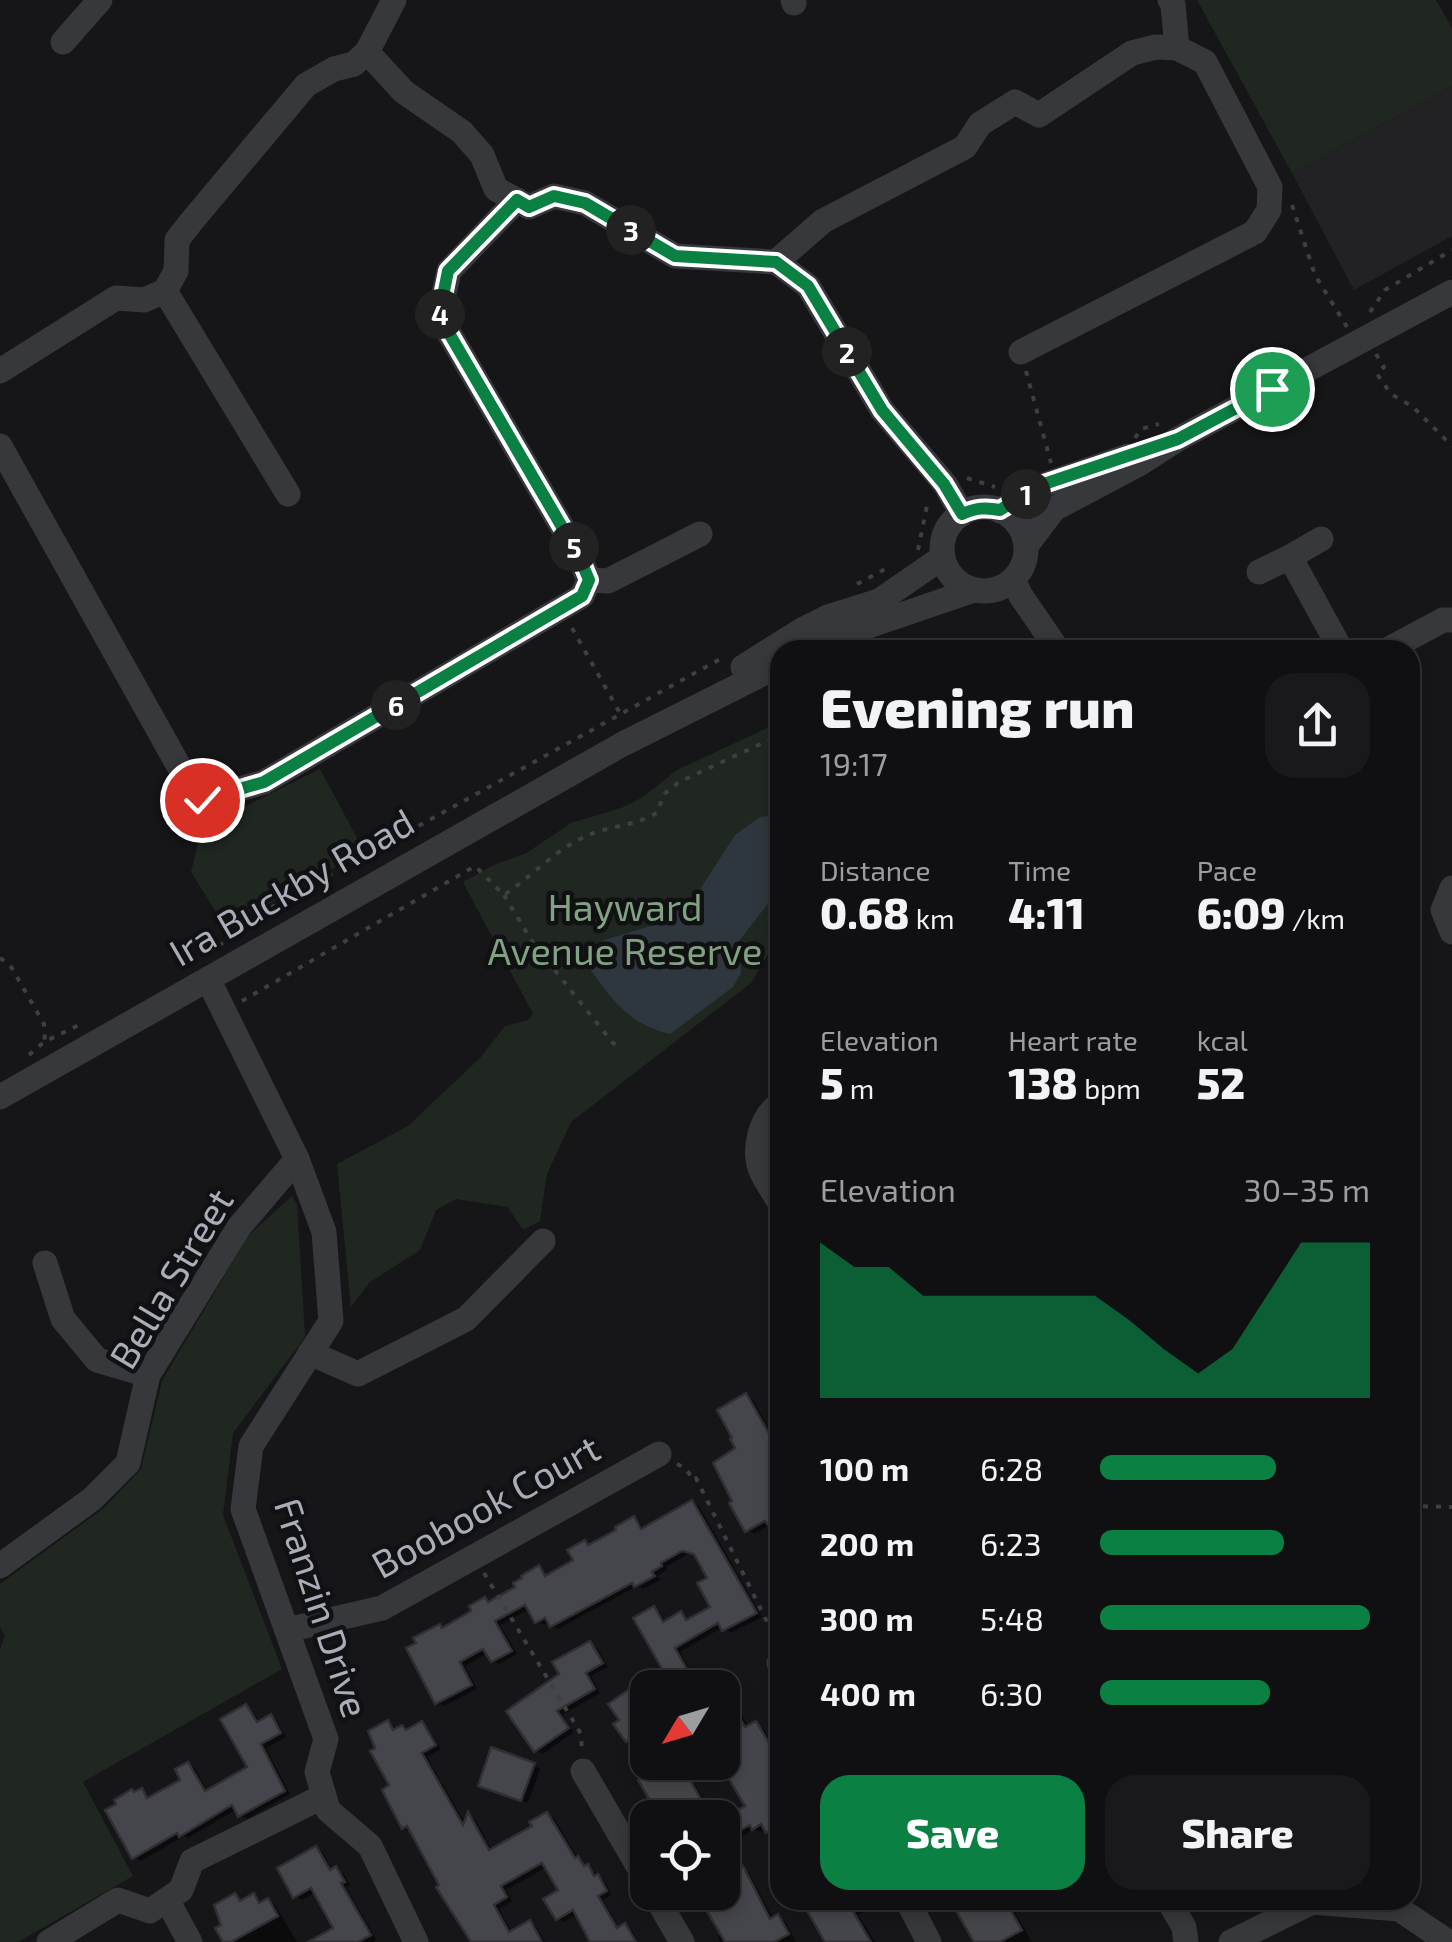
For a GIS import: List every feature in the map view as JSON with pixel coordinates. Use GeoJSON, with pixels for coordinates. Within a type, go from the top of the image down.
{"type":"FeatureCollection","features":[{"type":"Feature","properties":{"kind":"street"},"geometry":{"type":"LineString","coordinates":[[62,42],[100,0]]}},
{"type":"Feature","properties":{"kind":"street"},"geometry":{"type":"LineString","coordinates":[[0,371],[116,298],[144,300],[165,292],[176,271],[177,240],[306,85],[334,69],[354,64],[367,52],[394,0]]}},
{"type":"Feature","properties":{"kind":"street"},"geometry":{"type":"LineString","coordinates":[[1170,0],[1178,48]]}},
{"type":"Feature","properties":{"kind":"street"},"geometry":{"type":"LineString","coordinates":[[776,262],[823,221],[964,147],[980,124],[1016,102],[1039,115],[1132,53],[1156,47],[1178,48],[1206,62],[1270,188],[1270,210],[1255,232],[1021,352]]}},
{"type":"Feature","properties":{"kind":"street"},"geometry":{"type":"LineString","coordinates":[[367,52],[404,92],[462,132],[482,155],[496,189],[529,207],[554,196],[585,203],[675,256],[776,262],[808,286],[882,410],[944,484],[962,514]]}},
{"type":"Feature","properties":{"kind":"street"},"geometry":{"type":"LineString","coordinates":[[0,446],[191,788],[202,800],[264,782],[582,596],[589,580],[579,556],[439,316],[448,271],[517,200]]}},
{"type":"Feature","properties":{"kind":"street"},"geometry":{"type":"LineString","coordinates":[[165,292],[288,494]]}},
{"type":"Feature","properties":{"kind":"street"},"geometry":{"type":"LineString","coordinates":[[1026,546],[1054,509],[1452,292]]}},
{"type":"Feature","properties":{"kind":"street"},"geometry":{"type":"LineString","coordinates":[[1000,510],[1038,486],[1178,439]]}},
{"type":"Feature","properties":{"kind":"street"},"geometry":{"type":"LineString","coordinates":[[987,507],[1000,510],[1018,525],[1026,559],[1013,580],[1001,588],[988,592],[974,590],[954,578],[943,557],[946,532],[962,514],[987,507]]}},
{"type":"Feature","properties":{"kind":"street"},"geometry":{"type":"LineString","coordinates":[[589,580],[608,581],[700,534]]}},
{"type":"Feature","properties":{"kind":"street"},"geometry":{"type":"LineString","coordinates":[[1259,572],[1321,539]]}},
{"type":"Feature","properties":{"kind":"street","name":"Ira Buckby Road"},"geometry":{"type":"LineString","coordinates":[[786,640],[828,617],[879,600],[943,557]]}},
{"type":"Feature","properties":{"kind":"street"},"geometry":{"type":"LineString","coordinates":[[1290,557],[1336,640]]}},
{"type":"Feature","properties":{"kind":"street"},"geometry":{"type":"LineString","coordinates":[[1013,580],[1051,640]]}},
{"type":"Feature","properties":{"kind":"street"},"geometry":{"type":"LineString","coordinates":[[834,640],[974,590]]}},
{"type":"Feature","properties":{"kind":"street"},"geometry":{"type":"LineString","coordinates":[[1406,640],[1443,620],[1452,620]]}},
{"type":"Feature","properties":{"kind":"street","name":"Ira Buckby Road"},"geometry":{"type":"LineString","coordinates":[[621,745],[770,650]]}},
{"type":"Feature","properties":{"kind":"street","name":"Ira Buckby Road"},"geometry":{"type":"LineString","coordinates":[[0,1096],[621,745],[770,670]]}},
{"type":"Feature","properties":{"kind":"street"},"geometry":{"type":"LineString","coordinates":[[1452,888],[1443,910],[1452,932]]}},
{"type":"Feature","properties":{"kind":"street","name":"Franzin Drive"},"geometry":{"type":"LineString","coordinates":[[208,979],[297,1158],[324,1232],[331,1321],[251,1446],[243,1509],[326,1740],[317,1772],[324,1796]]}},
{"type":"Feature","properties":{"kind":"street"},"geometry":{"type":"LineString","coordinates":[[770,1113],[759,1132],[760,1169],[770,1186]]}},
{"type":"Feature","properties":{"kind":"street","name":"Bella Street"},"geometry":{"type":"LineString","coordinates":[[0,1566],[92,1499],[128,1462],[148,1375],[238,1227],[297,1158]]}},
{"type":"Feature","properties":{"kind":"street"},"geometry":{"type":"LineString","coordinates":[[310,1353],[358,1374],[466,1320],[542,1241]]}},
{"type":"Feature","properties":{"kind":"street"},"geometry":{"type":"LineString","coordinates":[[45,1263],[62,1319],[97,1360],[148,1375]]}},
{"type":"Feature","properties":{"kind":"street","name":"Boobook Court"},"geometry":{"type":"LineString","coordinates":[[286,1630],[382,1608],[660,1454]]}},
{"type":"Feature","properties":{"kind":"street"},"geometry":{"type":"LineString","coordinates":[[583,1770],[630,1852]]}},
{"type":"Feature","properties":{"kind":"street"},"geometry":{"type":"LineString","coordinates":[[49,1942],[118,1900],[150,1911],[181,1890],[192,1861],[324,1796],[328,1810],[370,1846],[416,1942]]}},
{"type":"Feature","properties":{"kind":"street"},"geometry":{"type":"LineString","coordinates":[[167,1900],[190,1942]]}},
{"type":"Feature","properties":{"kind":"street"},"geometry":{"type":"LineString","coordinates":[[663,1910],[682,1942]]}},
{"type":"Feature","properties":{"kind":"street"},"geometry":{"type":"LineString","coordinates":[[912,1910],[930,1942]]}},
{"type":"Feature","properties":{"kind":"street"},"geometry":{"type":"LineString","coordinates":[[1174,1910],[1184,1927],[1186,1942]]}},
{"type":"Feature","properties":{"kind":"street"},"geometry":{"type":"LineString","coordinates":[[1232,1942],[1296,1910]]}},
{"type":"Feature","properties":{"kind":"street"},"geometry":{"type":"LineString","coordinates":[[1400,1910],[1448,1942]]}},
{"type":"Feature","properties":{"kind":"path"},"geometry":{"type":"LineString","coordinates":[[1367,339],[1384,367],[1377,374],[1391,394],[1413,407],[1452,446]]}},
{"type":"Feature","properties":{"kind":"path"},"geometry":{"type":"LineString","coordinates":[[1021,352],[1053,472]]}},
{"type":"Feature","properties":{"kind":"path"},"geometry":{"type":"LineString","coordinates":[[561,609],[621,714],[621,745]]}},
{"type":"Feature","properties":{"kind":"path"},"geometry":{"type":"LineString","coordinates":[[504,894],[581,838],[614,826],[642,822],[658,812],[663,795],[678,782],[770,739]]}},
{"type":"Feature","properties":{"kind":"path"},"geometry":{"type":"LineString","coordinates":[[224,1011],[475,866],[504,894],[533,943],[621,1049]]}},
{"type":"Feature","properties":{"kind":"path"},"geometry":{"type":"LineString","coordinates":[[0,958],[10,965],[44,1024],[44,1042],[58,1064]]}},
{"type":"Feature","properties":{"kind":"path"},"geometry":{"type":"LineString","coordinates":[[660,1454],[696,1478],[770,1627]]}},
{"type":"Feature","properties":{"kind":"path"},"geometry":{"type":"LineString","coordinates":[[1420,1506],[1452,1507]]}},
{"type":"Feature","properties":{"kind":"path"},"geometry":{"type":"LineString","coordinates":[[476,1558],[582,1734],[583,1770]]}},
{"type":"Feature","properties":{"kind":"shaded area"},"geometry":{"type":"Polygon","coordinates":[[[1452,86],[1452,236],[1354,290],[1292,173],[1452,86]]]}},
{"type":"Feature","properties":{"kind":"shaded area"},"geometry":{"type":"Polygon","coordinates":[[[770,816],[770,901],[739,941],[741,973],[733,987],[670,1034],[644,1025],[615,1001],[590,969],[601,941],[664,922],[697,894],[735,835],[760,817],[770,816]]]}},
{"type":"Feature","properties":{"kind":"green space"},"geometry":{"type":"Polygon","coordinates":[[[1197,0],[1436,0],[1452,28],[1452,86],[1292,173],[1197,0]]]}},
{"type":"Feature","properties":{"kind":"green space","name":"Hayward Avenue Reserve"},"geometry":{"type":"Polygon","coordinates":[[[770,727],[770,951],[751,983],[571,1122],[547,1174],[540,1221],[523,1230],[508,1207],[456,1199],[436,1210],[420,1250],[370,1282],[351,1307],[337,1164],[408,1126],[480,1058],[505,1026],[528,1020],[533,1014],[463,882],[525,854],[571,823],[643,797],[677,770],[770,727]]]}},
{"type":"Feature","properties":{"kind":"green space"},"geometry":{"type":"Polygon","coordinates":[[[320,769],[364,851],[226,928],[191,872],[205,815],[226,816],[320,769]]]}},
{"type":"Feature","properties":{"kind":"green space"},"geometry":{"type":"Polygon","coordinates":[[[292,1196],[297,1204],[305,1337],[233,1433],[223,1515],[282,1669],[83,1782],[133,1876],[18,1942],[0,1942],[0,1649],[5,1636],[0,1627],[0,1584],[104,1508],[141,1469],[162,1381],[248,1236],[292,1196]]]}},
{"type":"Feature","properties":{"kind":"building"},"geometry":{"type":"Polygon","coordinates":[[[746,1393],[770,1435],[768,1525],[765,1521],[745,1532],[729,1503],[732,1501],[713,1463],[735,1448],[717,1410],[746,1393]]]}},
{"type":"Feature","properties":{"kind":"building"},"geometry":{"type":"Polygon","coordinates":[[[692,1500],[757,1613],[722,1631],[718,1623],[675,1648],[688,1670],[663,1670],[633,1618],[654,1606],[663,1622],[681,1611],[686,1620],[710,1607],[697,1583],[707,1578],[694,1554],[682,1551],[661,1563],[652,1572],[655,1576],[634,1587],[632,1583],[550,1627],[545,1618],[535,1623],[525,1605],[495,1621],[512,1651],[491,1662],[483,1649],[460,1662],[472,1685],[435,1704],[406,1648],[416,1643],[413,1638],[440,1624],[442,1628],[471,1611],[469,1606],[485,1597],[488,1602],[515,1587],[513,1583],[539,1565],[545,1576],[573,1560],[567,1550],[585,1540],[588,1545],[634,1516],[641,1529],[692,1500]]]}},
{"type":"Feature","properties":{"kind":"building"},"geometry":{"type":"Polygon","coordinates":[[[590,1641],[603,1663],[586,1673],[595,1689],[557,1711],[569,1728],[534,1752],[506,1711],[559,1674],[552,1662],[590,1641]]]}},
{"type":"Feature","properties":{"kind":"building"},"geometry":{"type":"Polygon","coordinates":[[[628,1690],[630,1693],[630,1739],[626,1742],[613,1724],[619,1720],[608,1704],[628,1690]]]}},
{"type":"Feature","properties":{"kind":"building"},"geometry":{"type":"Polygon","coordinates":[[[246,1704],[257,1722],[271,1714],[281,1733],[261,1744],[285,1791],[238,1817],[232,1805],[132,1859],[105,1810],[132,1789],[134,1792],[142,1788],[147,1798],[180,1780],[175,1769],[188,1762],[205,1791],[247,1767],[220,1719],[246,1704]]]}},
{"type":"Feature","properties":{"kind":"building"},"geometry":{"type":"Polygon","coordinates":[[[740,1718],[745,1727],[756,1721],[770,1742],[770,1831],[766,1833],[761,1824],[752,1830],[750,1825],[740,1830],[740,1809],[745,1806],[730,1780],[740,1780],[740,1718]]]}},
{"type":"Feature","properties":{"kind":"building"},"geometry":{"type":"Polygon","coordinates":[[[388,1720],[393,1730],[402,1725],[406,1730],[422,1721],[436,1745],[422,1753],[463,1825],[468,1812],[489,1850],[532,1826],[529,1822],[547,1812],[575,1858],[578,1856],[584,1866],[588,1864],[594,1876],[598,1874],[607,1891],[598,1896],[617,1928],[625,1923],[636,1942],[590,1942],[573,1910],[556,1920],[543,1899],[558,1890],[542,1863],[501,1886],[507,1897],[494,1905],[509,1932],[530,1920],[542,1942],[471,1942],[436,1887],[439,1885],[407,1826],[402,1829],[382,1790],[389,1785],[370,1751],[375,1748],[368,1731],[388,1720]]]}},
{"type":"Feature","properties":{"kind":"building"},"geometry":{"type":"Polygon","coordinates":[[[491,1747],[535,1763],[521,1801],[478,1786],[491,1747]]]}},
{"type":"Feature","properties":{"kind":"building"},"geometry":{"type":"Polygon","coordinates":[[[638,1780],[690,1780],[701,1800],[650,1800],[638,1780]]]}},
{"type":"Feature","properties":{"kind":"building"},"geometry":{"type":"Polygon","coordinates":[[[316,1846],[330,1870],[336,1866],[345,1882],[341,1883],[371,1935],[358,1942],[308,1942],[333,1928],[311,1888],[293,1898],[277,1868],[316,1846]]]}},
{"type":"Feature","properties":{"kind":"building"},"geometry":{"type":"Polygon","coordinates":[[[743,1866],[770,1919],[778,1914],[789,1934],[774,1942],[725,1942],[706,1910],[740,1910],[743,1866]]]}},
{"type":"Feature","properties":{"kind":"building"},"geometry":{"type":"Polygon","coordinates":[[[235,1893],[240,1901],[254,1893],[259,1903],[268,1898],[278,1916],[231,1942],[223,1942],[215,1928],[221,1925],[214,1905],[235,1893]]]}},
{"type":"Feature","properties":{"kind":"building"},"geometry":{"type":"Polygon","coordinates":[[[807,1910],[855,1910],[871,1942],[825,1942],[807,1910]]]}},
{"type":"Feature","properties":{"kind":"building"},"geometry":{"type":"Polygon","coordinates":[[[956,1910],[1011,1910],[1022,1930],[1000,1942],[974,1942],[956,1910]]]}},
{"type":"Feature","properties":{"kind":"route"},"geometry":{"type":"LineString","coordinates":[[202,800],[264,782],[582,596],[589,580],[579,556],[439,316],[448,271],[517,200],[529,207],[554,196],[585,203],[675,256],[776,262],[808,286],[882,410],[944,484],[962,514],[974,508],[1000,510],[1038,486],[1178,439],[1272,389]]}}]}
